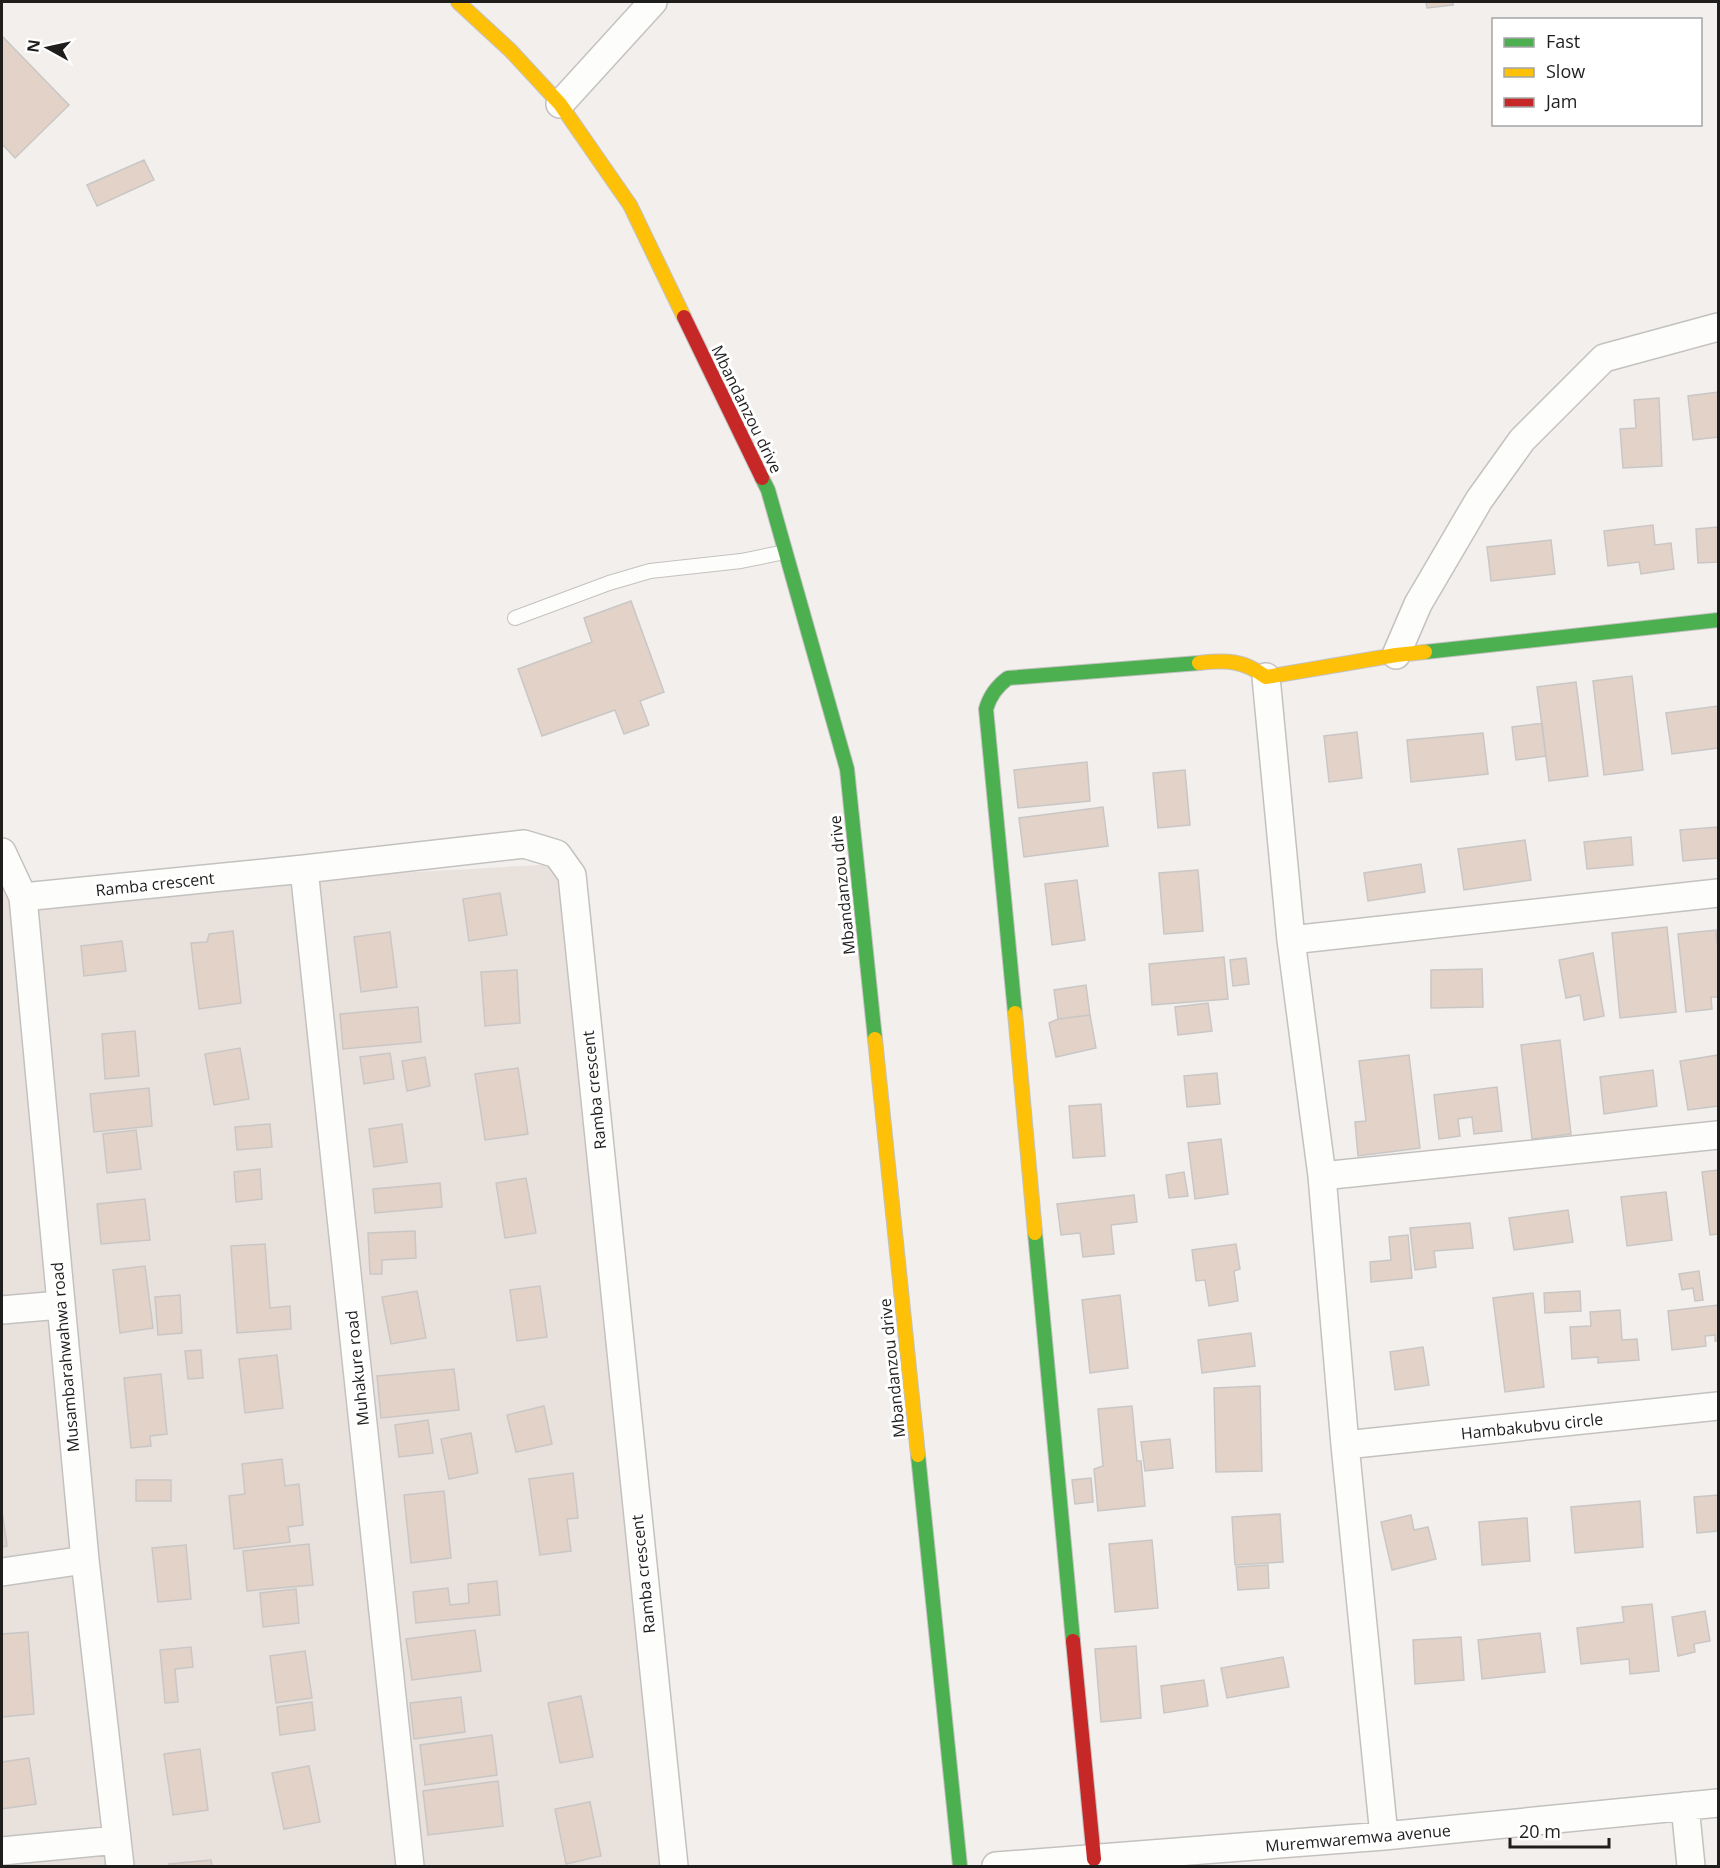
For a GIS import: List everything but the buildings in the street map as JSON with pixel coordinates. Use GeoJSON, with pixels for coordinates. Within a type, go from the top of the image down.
{"type":"FeatureCollection","features":[{"type":"Feature","properties":{"kind":"street","name":"Mbandanzou drive"},"geometry":{"type":"LineString","coordinates":[[458,2],[510,50],[560,104],[630,205],[768,490],[847,769],[960,1866]]}},
{"type":"Feature","properties":{"kind":"street"},"geometry":{"type":"LineString","coordinates":[[560,104],[653,2]]}},
{"type":"Feature","properties":{"kind":"street"},"geometry":{"type":"LineString","coordinates":[[1396,655],[1424,593],[1479,500],[1522,440],[1604,358],[1719,327]]}},
{"type":"Feature","properties":{"kind":"street"},"geometry":{"type":"LineString","coordinates":[[1094,1859],[986,709],[989,698],[996,686],[1008,678],[1219,661],[1239,661],[1250,665],[1266,677],[1396,655],[1719,620]]}},
{"type":"Feature","properties":{"kind":"street"},"geometry":{"type":"LineString","coordinates":[[1266,677],[1291,940],[1322,1176],[1345,1445],[1384,1836]]}},
{"type":"Feature","properties":{"kind":"street","name":"Ramba crescent"},"geometry":{"type":"LineString","coordinates":[[23,897],[524,844],[557,854],[572,875],[674,1866]]}},
{"type":"Feature","properties":{"kind":"street","name":"Musambarahwahwa road"},"geometry":{"type":"LineString","coordinates":[[2,852],[23,897],[85,1560],[120,1866]]}},
{"type":"Feature","properties":{"kind":"street","name":"Muhakure road"},"geometry":{"type":"LineString","coordinates":[[304,869],[410,1866]]}},
{"type":"Feature","properties":{"kind":"street"},"geometry":{"type":"LineString","coordinates":[[1291,940],[1719,893]]}},
{"type":"Feature","properties":{"kind":"street"},"geometry":{"type":"LineString","coordinates":[[1322,1176],[1719,1135]]}},
{"type":"Feature","properties":{"kind":"street"},"geometry":{"type":"LineString","coordinates":[[2,1310],[60,1305]]}},
{"type":"Feature","properties":{"kind":"street","name":"Hambakubvu circle"},"geometry":{"type":"LineString","coordinates":[[1345,1445],[1719,1406]]}},
{"type":"Feature","properties":{"kind":"street"},"geometry":{"type":"LineString","coordinates":[[2,1572],[85,1560]]}},
{"type":"Feature","properties":{"kind":"street","name":"Muremwaremwa avenue"},"geometry":{"type":"LineString","coordinates":[[996,1866],[1384,1836],[1719,1803]]}},
{"type":"Feature","properties":{"kind":"street"},"geometry":{"type":"LineString","coordinates":[[1685,1806],[1691,1866]]}},
{"type":"Feature","properties":{"kind":"street"},"geometry":{"type":"LineString","coordinates":[[2,1851],[117,1840]]}},
{"type":"Feature","properties":{"kind":"lane"},"geometry":{"type":"LineString","coordinates":[[515,618],[609,583],[650,571],[741,561],[785,552]]}},
{"type":"Feature","properties":{"kind":"shaded area"},"geometry":{"type":"Polygon","coordinates":[[[2,842],[33,894],[575,863],[659,1866],[2,1866],[2,842]]]}},
{"type":"Feature","properties":{"kind":"traffic: fast"},"geometry":{"type":"LineString","coordinates":[[762,478],[768,490],[847,769],[875,1039]]}},
{"type":"Feature","properties":{"kind":"traffic: fast"},"geometry":{"type":"LineString","coordinates":[[1425,652],[1718,620]]}},
{"type":"Feature","properties":{"kind":"traffic: fast"},"geometry":{"type":"LineString","coordinates":[[1015,1013],[986,709],[990,699],[997,688],[1008,678],[1199,663]]}},
{"type":"Feature","properties":{"kind":"traffic: fast"},"geometry":{"type":"LineString","coordinates":[[1035,1233],[1073,1641]]}},
{"type":"Feature","properties":{"kind":"traffic: fast"},"geometry":{"type":"LineString","coordinates":[[918,1455],[960,1866]]}},
{"type":"Feature","properties":{"kind":"traffic: slow"},"geometry":{"type":"LineString","coordinates":[[458,2],[510,50],[560,104],[630,205],[684,317]]}},
{"type":"Feature","properties":{"kind":"traffic: slow"},"geometry":{"type":"LineString","coordinates":[[1199,663],[1234,662],[1250,667],[1266,677],[1425,652]]}},
{"type":"Feature","properties":{"kind":"traffic: slow"},"geometry":{"type":"LineString","coordinates":[[1015,1013],[1035,1233]]}},
{"type":"Feature","properties":{"kind":"traffic: slow"},"geometry":{"type":"LineString","coordinates":[[875,1039],[918,1455]]}},
{"type":"Feature","properties":{"kind":"traffic: jam"},"geometry":{"type":"LineString","coordinates":[[684,317],[762,478]]}},
{"type":"Feature","properties":{"kind":"traffic: jam"},"geometry":{"type":"LineString","coordinates":[[1073,1641],[1094,1859]]}}]}
